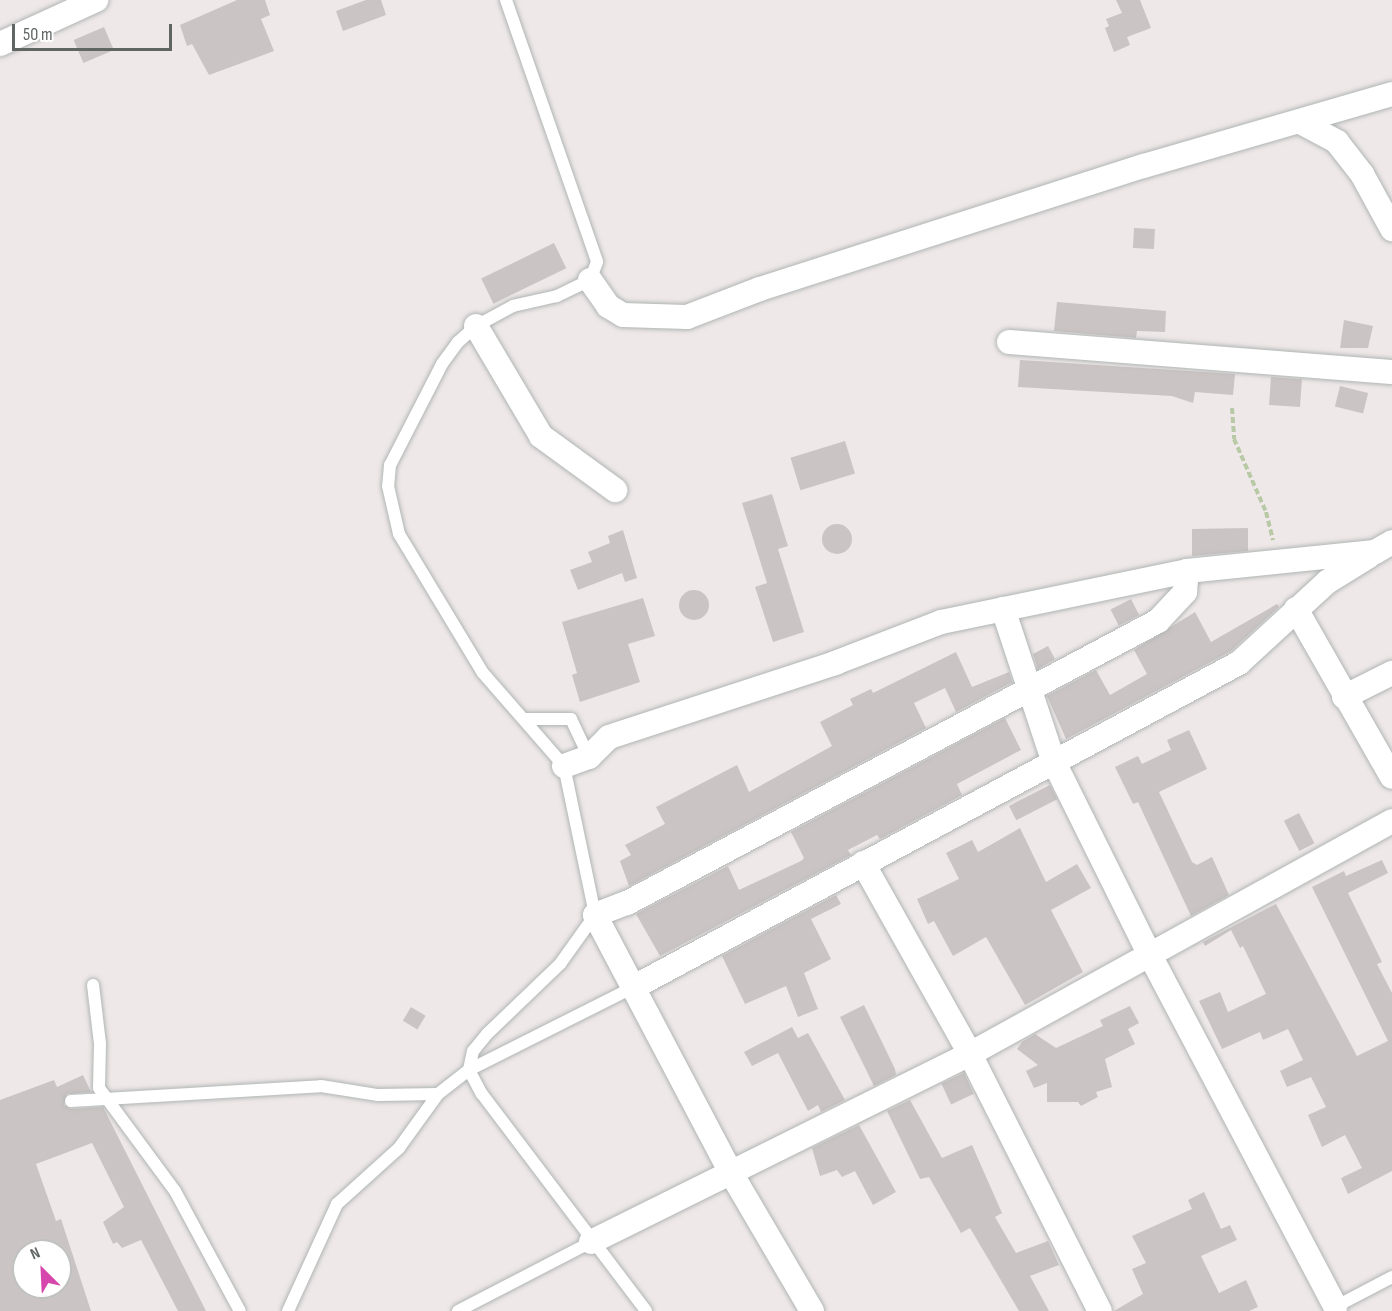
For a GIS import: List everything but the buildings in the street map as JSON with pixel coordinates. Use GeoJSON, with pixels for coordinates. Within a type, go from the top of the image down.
{"type":"FeatureCollection","features":[{"type":"Feature","properties":{"kind":"street"},"geometry":{"type":"LineString","coordinates":[[0,44],[96,0]]}},
{"type":"Feature","properties":{"kind":"street"},"geometry":{"type":"LineString","coordinates":[[590,280],[608,306],[623,315],[687,317],[760,289],[1144,166],[1302,123],[1392,94]]}},
{"type":"Feature","properties":{"kind":"street"},"geometry":{"type":"LineString","coordinates":[[1302,123],[1337,142],[1362,174],[1392,229]]}},
{"type":"Feature","properties":{"kind":"street"},"geometry":{"type":"LineString","coordinates":[[476,326],[541,436],[615,490]]}},
{"type":"Feature","properties":{"kind":"street"},"geometry":{"type":"LineString","coordinates":[[1009,342],[1392,372]]}},
{"type":"Feature","properties":{"kind":"street"},"geometry":{"type":"LineString","coordinates":[[564,766],[589,757],[609,737],[835,663],[941,622],[1187,572],[1287,564],[1384,547]]}},
{"type":"Feature","properties":{"kind":"street"},"geometry":{"type":"LineString","coordinates":[[634,987],[863,863],[1008,789],[1053,760],[1239,663],[1327,582],[1384,547]]}},
{"type":"Feature","properties":{"kind":"street"},"geometry":{"type":"LineString","coordinates":[[812,1311],[730,1171],[595,915],[627,903],[1158,621],[1185,592],[1187,572]]}},
{"type":"Feature","properties":{"kind":"street"},"geometry":{"type":"LineString","coordinates":[[1003,609],[1053,760],[1150,957],[1331,1309]]}},
{"type":"Feature","properties":{"kind":"street"},"geometry":{"type":"LineString","coordinates":[[1296,609],[1344,697],[1392,777]]}},
{"type":"Feature","properties":{"kind":"street"},"geometry":{"type":"LineString","coordinates":[[1344,697],[1392,673]]}},
{"type":"Feature","properties":{"kind":"street"},"geometry":{"type":"LineString","coordinates":[[591,1242],[730,1171],[970,1054],[1150,957],[1392,821]]}},
{"type":"Feature","properties":{"kind":"street"},"geometry":{"type":"LineString","coordinates":[[863,863],[970,1054],[1100,1311]]}},
{"type":"Feature","properties":{"kind":"lane"},"geometry":{"type":"LineString","coordinates":[[506,0],[597,262],[590,280],[557,296],[513,306],[476,326],[442,364],[390,465],[388,486],[399,534],[483,674],[564,766],[595,915],[560,964],[487,1034],[473,1052],[469,1070],[482,1094],[591,1242],[646,1311]]}},
{"type":"Feature","properties":{"kind":"lane"},"geometry":{"type":"LineString","coordinates":[[524,719],[571,719],[589,757]]}},
{"type":"Feature","properties":{"kind":"lane"},"geometry":{"type":"LineString","coordinates":[[93,985],[100,1044],[98,1080],[106,1099],[175,1191],[240,1311]]}},
{"type":"Feature","properties":{"kind":"lane"},"geometry":{"type":"LineString","coordinates":[[288,1311],[337,1204],[399,1148],[438,1094],[469,1070],[634,987]]}},
{"type":"Feature","properties":{"kind":"lane"},"geometry":{"type":"LineString","coordinates":[[71,1101],[321,1086],[378,1095],[438,1094]]}},
{"type":"Feature","properties":{"kind":"lane"},"geometry":{"type":"LineString","coordinates":[[458,1311],[591,1242]]}},
{"type":"Feature","properties":{"kind":"lane"},"geometry":{"type":"LineString","coordinates":[[1331,1309],[1392,1277]]}},
{"type":"Feature","properties":{"kind":"path"},"geometry":{"type":"LineString","coordinates":[[1232,408],[1234,439],[1266,512],[1275,548],[1287,564]]}}]}
